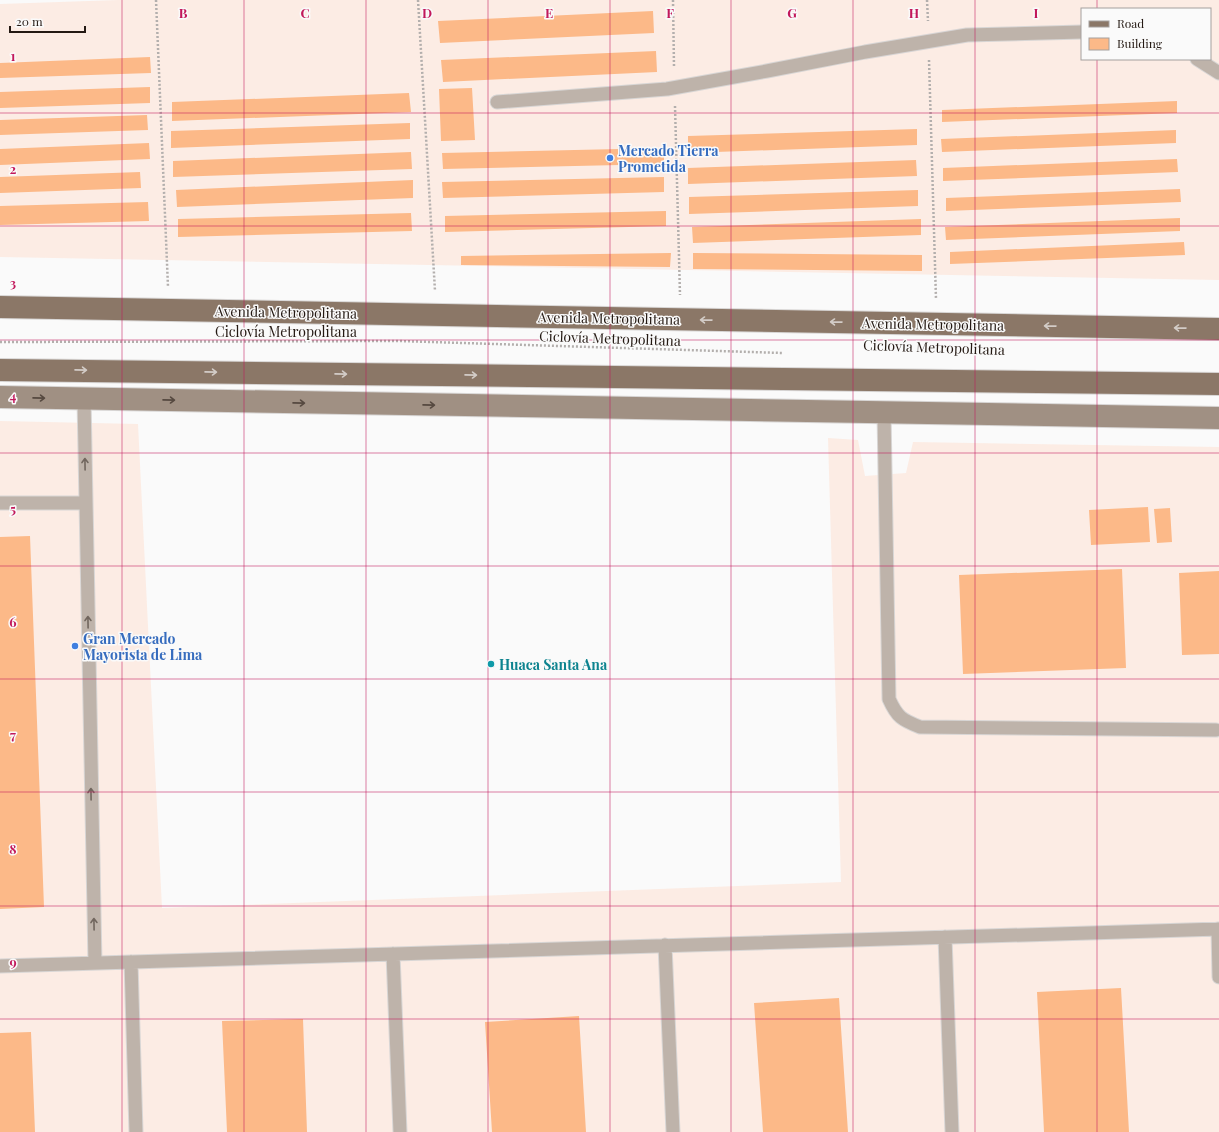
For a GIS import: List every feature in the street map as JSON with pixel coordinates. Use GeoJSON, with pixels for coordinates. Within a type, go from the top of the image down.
{"type":"FeatureCollection","features":[{"type":"Feature","properties":{"kind":"main road","name":"Avenida Metropolitana"},"geometry":{"type":"LineString","coordinates":[[0,307],[1219,329]]}},
{"type":"Feature","properties":{"kind":"main road"},"geometry":{"type":"LineString","coordinates":[[0,370],[1219,384]]}},
{"type":"Feature","properties":{"kind":"street"},"geometry":{"type":"LineString","coordinates":[[0,397],[1219,418]]}},
{"type":"Feature","properties":{"kind":"lane"},"geometry":{"type":"LineString","coordinates":[[498,102],[675,88],[865,52],[967,35],[1081,32]]}},
{"type":"Feature","properties":{"kind":"lane"},"geometry":{"type":"LineString","coordinates":[[1199,60],[1219,73]]}},
{"type":"Feature","properties":{"kind":"lane"},"geometry":{"type":"LineString","coordinates":[[84,399],[95,963]]}},
{"type":"Feature","properties":{"kind":"lane"},"geometry":{"type":"LineString","coordinates":[[884,413],[889,699],[895,712],[906,722],[920,727],[1216,730]]}},
{"type":"Feature","properties":{"kind":"lane"},"geometry":{"type":"LineString","coordinates":[[0,503],[85,503]]}},
{"type":"Feature","properties":{"kind":"lane"},"geometry":{"type":"LineString","coordinates":[[0,966],[1218,929],[1219,977]]}},
{"type":"Feature","properties":{"kind":"lane"},"geometry":{"type":"LineString","coordinates":[[944,937],[952,1132]]}},
{"type":"Feature","properties":{"kind":"lane"},"geometry":{"type":"LineString","coordinates":[[665,945],[673,1132]]}},
{"type":"Feature","properties":{"kind":"lane"},"geometry":{"type":"LineString","coordinates":[[393,954],[400,1132]]}},
{"type":"Feature","properties":{"kind":"lane"},"geometry":{"type":"LineString","coordinates":[[131,962],[136,1132]]}},
{"type":"Feature","properties":{"kind":"path"},"geometry":{"type":"LineString","coordinates":[[156,0],[168,310]]}},
{"type":"Feature","properties":{"kind":"path"},"geometry":{"type":"LineString","coordinates":[[418,0],[436,315]]}},
{"type":"Feature","properties":{"kind":"path"},"geometry":{"type":"LineString","coordinates":[[673,0],[681,319]]}},
{"type":"Feature","properties":{"kind":"path"},"geometry":{"type":"LineString","coordinates":[[927,0],[937,324]]}},
{"type":"Feature","properties":{"kind":"path","name":"Ciclovía Metropolitana"},"geometry":{"type":"LineString","coordinates":[[0,342],[399,341],[788,353]]}},
{"type":"Feature","properties":{"kind":"shaded area","name":"Mercado Tierra Prometida"},"geometry":{"type":"Polygon","coordinates":[[[118,0],[1219,0],[1219,280],[0,257],[0,4],[118,0]]]}},
{"type":"Feature","properties":{"kind":"shaded area","name":"Gran Mercado Mayorista de Lima"},"geometry":{"type":"Polygon","coordinates":[[[0,421],[138,424],[162,908],[841,882],[828,438],[858,440],[865,476],[906,473],[913,442],[1219,447],[1219,1132],[0,1132],[0,421]]]}},
{"type":"Feature","properties":{"kind":"building"},"geometry":{"type":"Polygon","coordinates":[[[653,11],[654,33],[440,43],[438,21],[653,11]]]}},
{"type":"Feature","properties":{"kind":"building"},"geometry":{"type":"Polygon","coordinates":[[[656,51],[657,72],[443,82],[441,60],[656,51]]]}},
{"type":"Feature","properties":{"kind":"building"},"geometry":{"type":"Polygon","coordinates":[[[150,57],[151,73],[0,78],[0,63],[150,57]]]}},
{"type":"Feature","properties":{"kind":"building"},"geometry":{"type":"Polygon","coordinates":[[[150,87],[150,103],[0,108],[0,92],[150,87]]]}},
{"type":"Feature","properties":{"kind":"building"},"geometry":{"type":"Polygon","coordinates":[[[472,88],[475,140],[441,141],[439,89],[472,88]]]}},
{"type":"Feature","properties":{"kind":"building"},"geometry":{"type":"Polygon","coordinates":[[[409,93],[411,112],[172,121],[172,102],[409,93]]]}},
{"type":"Feature","properties":{"kind":"building"},"geometry":{"type":"Polygon","coordinates":[[[1177,101],[1177,113],[942,122],[942,110],[1177,101]]]}},
{"type":"Feature","properties":{"kind":"building"},"geometry":{"type":"Polygon","coordinates":[[[147,115],[148,130],[0,135],[0,120],[147,115]]]}},
{"type":"Feature","properties":{"kind":"building"},"geometry":{"type":"Polygon","coordinates":[[[410,123],[410,139],[171,148],[171,131],[410,123]]]}},
{"type":"Feature","properties":{"kind":"building"},"geometry":{"type":"Polygon","coordinates":[[[917,129],[917,145],[688,153],[688,136],[917,129]]]}},
{"type":"Feature","properties":{"kind":"building"},"geometry":{"type":"Polygon","coordinates":[[[1176,130],[1176,143],[942,152],[941,139],[1176,130]]]}},
{"type":"Feature","properties":{"kind":"building"},"geometry":{"type":"Polygon","coordinates":[[[149,143],[150,159],[0,165],[0,149],[149,143]]]}},
{"type":"Feature","properties":{"kind":"building"},"geometry":{"type":"Polygon","coordinates":[[[664,148],[664,164],[443,169],[442,153],[664,148]]]}},
{"type":"Feature","properties":{"kind":"building"},"geometry":{"type":"Polygon","coordinates":[[[411,152],[412,169],[173,177],[173,161],[411,152]]]}},
{"type":"Feature","properties":{"kind":"building"},"geometry":{"type":"Polygon","coordinates":[[[1177,159],[1178,172],[943,181],[943,168],[1177,159]]]}},
{"type":"Feature","properties":{"kind":"building"},"geometry":{"type":"Polygon","coordinates":[[[916,160],[917,176],[688,184],[688,168],[916,160]]]}},
{"type":"Feature","properties":{"kind":"building"},"geometry":{"type":"Polygon","coordinates":[[[140,172],[141,188],[0,193],[0,177],[140,172]]]}},
{"type":"Feature","properties":{"kind":"building"},"geometry":{"type":"Polygon","coordinates":[[[664,177],[664,192],[443,198],[442,182],[664,177]]]}},
{"type":"Feature","properties":{"kind":"building"},"geometry":{"type":"Polygon","coordinates":[[[413,180],[413,198],[177,207],[176,190],[413,180]]]}},
{"type":"Feature","properties":{"kind":"building"},"geometry":{"type":"Polygon","coordinates":[[[1180,189],[1181,202],[946,211],[946,198],[1180,189]]]}},
{"type":"Feature","properties":{"kind":"building"},"geometry":{"type":"Polygon","coordinates":[[[918,190],[918,206],[689,214],[689,197],[918,190]]]}},
{"type":"Feature","properties":{"kind":"building"},"geometry":{"type":"Polygon","coordinates":[[[148,202],[149,221],[0,225],[0,206],[148,202]]]}},
{"type":"Feature","properties":{"kind":"building"},"geometry":{"type":"Polygon","coordinates":[[[666,211],[666,226],[445,232],[445,216],[666,211]]]}},
{"type":"Feature","properties":{"kind":"building"},"geometry":{"type":"Polygon","coordinates":[[[411,213],[412,231],[178,237],[178,219],[411,213]]]}},
{"type":"Feature","properties":{"kind":"building"},"geometry":{"type":"Polygon","coordinates":[[[1180,218],[1180,231],[946,240],[945,227],[1180,218]]]}},
{"type":"Feature","properties":{"kind":"building"},"geometry":{"type":"Polygon","coordinates":[[[921,219],[921,235],[693,243],[692,227],[921,219]]]}},
{"type":"Feature","properties":{"kind":"building"},"geometry":{"type":"Polygon","coordinates":[[[1184,242],[1185,255],[950,264],[950,252],[1184,242]]]}},
{"type":"Feature","properties":{"kind":"building"},"geometry":{"type":"Polygon","coordinates":[[[671,253],[670,267],[461,265],[461,256],[671,253]]]}},
{"type":"Feature","properties":{"kind":"building"},"geometry":{"type":"Polygon","coordinates":[[[693,253],[922,255],[922,271],[693,269],[693,253]]]}},
{"type":"Feature","properties":{"kind":"building"},"geometry":{"type":"Polygon","coordinates":[[[1148,507],[1150,542],[1091,545],[1089,510],[1148,507]]]}},
{"type":"Feature","properties":{"kind":"building"},"geometry":{"type":"Polygon","coordinates":[[[1170,508],[1172,542],[1157,543],[1154,509],[1170,508]]]}},
{"type":"Feature","properties":{"kind":"building"},"geometry":{"type":"Polygon","coordinates":[[[30,536],[44,907],[0,909],[0,537],[30,536]]]}},
{"type":"Feature","properties":{"kind":"building"},"geometry":{"type":"Polygon","coordinates":[[[1122,569],[1126,668],[963,674],[959,575],[1122,569]]]}},
{"type":"Feature","properties":{"kind":"building"},"geometry":{"type":"Polygon","coordinates":[[[1219,571],[1219,654],[1182,655],[1179,573],[1219,571]]]}},
{"type":"Feature","properties":{"kind":"building"},"geometry":{"type":"Polygon","coordinates":[[[1121,988],[1129,1132],[1044,1132],[1037,992],[1121,988]]]}},
{"type":"Feature","properties":{"kind":"building"},"geometry":{"type":"Polygon","coordinates":[[[839,998],[848,1132],[763,1132],[754,1003],[839,998]]]}},
{"type":"Feature","properties":{"kind":"building"},"geometry":{"type":"Polygon","coordinates":[[[579,1016],[586,1132],[492,1132],[485,1022],[579,1016]]]}},
{"type":"Feature","properties":{"kind":"building"},"geometry":{"type":"Polygon","coordinates":[[[303,1019],[307,1132],[227,1132],[222,1021],[303,1019]]]}},
{"type":"Feature","properties":{"kind":"building"},"geometry":{"type":"Polygon","coordinates":[[[31,1032],[35,1132],[0,1132],[0,1033],[31,1032]]]}},
{"type":"Feature","properties":{"kind":"place","name":"Mercado Tierra Prometida"},"geometry":{"type":"Point","coordinates":[610,158]}},
{"type":"Feature","properties":{"kind":"place","name":"Gran Mercado Mayorista de Lima"},"geometry":{"type":"Point","coordinates":[75,646]}},
{"type":"Feature","properties":{"kind":"place","name":"Huaca Santa Ana"},"geometry":{"type":"Point","coordinates":[491,664]}}]}
